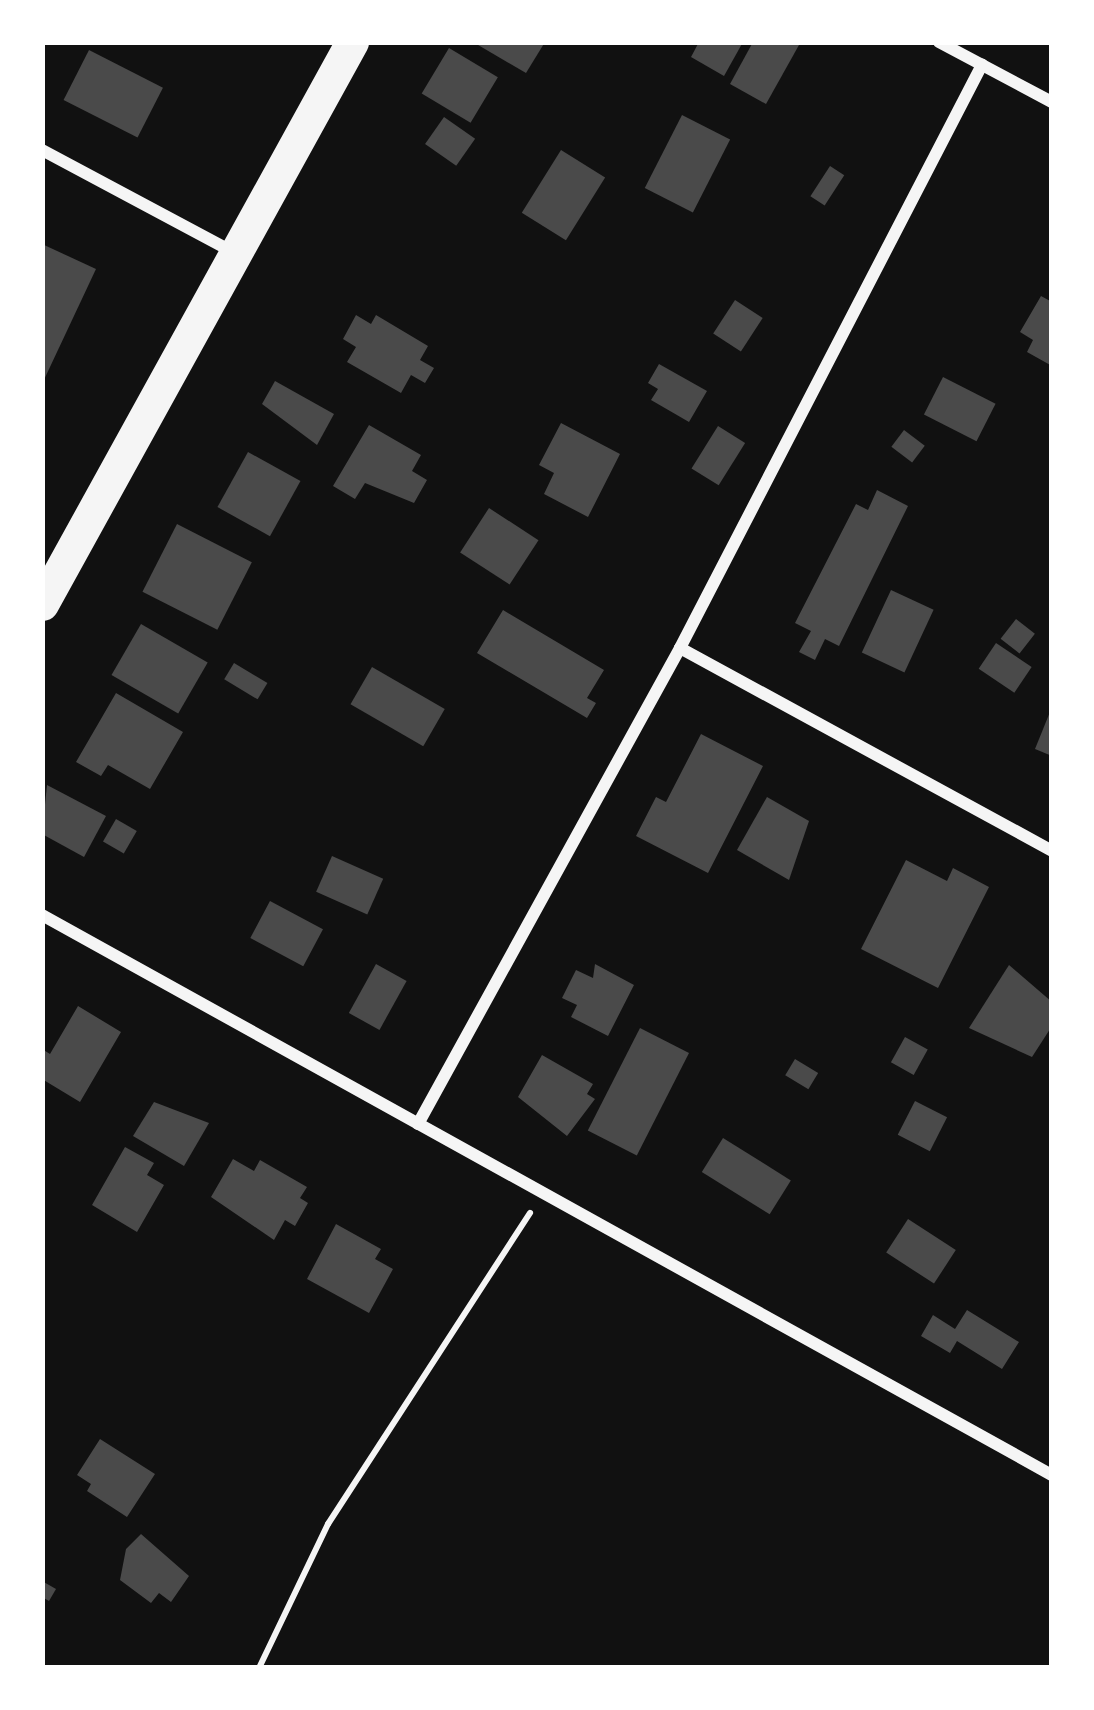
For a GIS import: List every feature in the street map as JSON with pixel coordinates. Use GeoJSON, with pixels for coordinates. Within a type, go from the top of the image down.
{"type":"FeatureCollection","features":[{"type":"Feature","properties":{"kind":"highway"},"geometry":{"type":"LineString","coordinates":[[42,604],[352,42]]}},
{"type":"Feature","properties":{"kind":"street"},"geometry":{"type":"LineString","coordinates":[[939,42],[1052,102]]}},
{"type":"Feature","properties":{"kind":"street"},"geometry":{"type":"LineString","coordinates":[[418,1124],[680,648],[982,65]]}},
{"type":"Feature","properties":{"kind":"street"},"geometry":{"type":"LineString","coordinates":[[42,150],[234,253]]}},
{"type":"Feature","properties":{"kind":"street"},"geometry":{"type":"LineString","coordinates":[[680,648],[1052,851]]}},
{"type":"Feature","properties":{"kind":"street"},"geometry":{"type":"LineString","coordinates":[[42,915],[1052,1474]]}},
{"type":"Feature","properties":{"kind":"path"},"geometry":{"type":"LineString","coordinates":[[259,1668],[328,1524],[542,1193]]}},
{"type":"Feature","properties":{"kind":"building"},"geometry":{"type":"Polygon","coordinates":[[[473,42],[545,42],[526,73],[473,42]]]}},
{"type":"Feature","properties":{"kind":"building"},"geometry":{"type":"Polygon","coordinates":[[[699,42],[743,42],[724,76],[691,57],[699,42]]]}},
{"type":"Feature","properties":{"kind":"building"},"geometry":{"type":"Polygon","coordinates":[[[753,42],[799,45],[766,104],[730,84],[753,42]]]}},
{"type":"Feature","properties":{"kind":"building"},"geometry":{"type":"Polygon","coordinates":[[[449,48],[498,77],[471,123],[422,93],[449,48]]]}},
{"type":"Feature","properties":{"kind":"building"},"geometry":{"type":"Polygon","coordinates":[[[89,50],[163,88],[138,138],[64,100],[89,50]]]}},
{"type":"Feature","properties":{"kind":"building"},"geometry":{"type":"Polygon","coordinates":[[[682,115],[730,140],[693,213],[645,188],[682,115]]]}},
{"type":"Feature","properties":{"kind":"building"},"geometry":{"type":"Polygon","coordinates":[[[444,117],[475,139],[456,166],[425,144],[444,117]]]}},
{"type":"Feature","properties":{"kind":"building"},"geometry":{"type":"Polygon","coordinates":[[[561,150],[605,178],[566,240],[522,213],[561,150]]]}},
{"type":"Feature","properties":{"kind":"building"},"geometry":{"type":"Polygon","coordinates":[[[830,166],[844,175],[825,205],[810,196],[830,166]]]}},
{"type":"Feature","properties":{"kind":"building"},"geometry":{"type":"Polygon","coordinates":[[[42,244],[96,269],[42,384],[42,244]]]}},
{"type":"Feature","properties":{"kind":"building"},"geometry":{"type":"Polygon","coordinates":[[[1041,296],[1052,302],[1052,366],[1027,352],[1033,340],[1020,332],[1041,296]]]}},
{"type":"Feature","properties":{"kind":"building"},"geometry":{"type":"Polygon","coordinates":[[[735,300],[763,318],[741,352],[713,334],[735,300]]]}},
{"type":"Feature","properties":{"kind":"building"},"geometry":{"type":"Polygon","coordinates":[[[356,315],[371,324],[376,315],[428,346],[420,360],[434,368],[425,383],[411,375],[401,393],[347,362],[356,347],[343,339],[356,315]]]}},
{"type":"Feature","properties":{"kind":"building"},"geometry":{"type":"Polygon","coordinates":[[[659,364],[707,391],[689,422],[651,400],[658,389],[648,383],[659,364]]]}},
{"type":"Feature","properties":{"kind":"building"},"geometry":{"type":"Polygon","coordinates":[[[943,377],[996,404],[977,441],[924,414],[943,377]]]}},
{"type":"Feature","properties":{"kind":"building"},"geometry":{"type":"Polygon","coordinates":[[[275,381],[334,414],[317,445],[262,404],[275,381]]]}},
{"type":"Feature","properties":{"kind":"building"},"geometry":{"type":"Polygon","coordinates":[[[561,423],[620,454],[588,517],[544,494],[554,473],[539,465],[561,423]]]}},
{"type":"Feature","properties":{"kind":"building"},"geometry":{"type":"Polygon","coordinates":[[[369,425],[421,455],[412,471],[427,480],[414,503],[365,483],[355,499],[333,486],[369,425]]]}},
{"type":"Feature","properties":{"kind":"building"},"geometry":{"type":"Polygon","coordinates":[[[718,426],[745,443],[719,485],[692,468],[718,426]]]}},
{"type":"Feature","properties":{"kind":"building"},"geometry":{"type":"Polygon","coordinates":[[[904,430],[925,446],[912,462],[891,447],[904,430]]]}},
{"type":"Feature","properties":{"kind":"building"},"geometry":{"type":"Polygon","coordinates":[[[248,452],[300,481],[270,536],[217,507],[248,452]]]}},
{"type":"Feature","properties":{"kind":"building"},"geometry":{"type":"Polygon","coordinates":[[[877,490],[908,506],[839,646],[825,639],[815,660],[799,652],[811,631],[795,623],[856,504],[868,510],[877,490]]]}},
{"type":"Feature","properties":{"kind":"building"},"geometry":{"type":"Polygon","coordinates":[[[489,508],[538,540],[510,585],[460,552],[489,508]]]}},
{"type":"Feature","properties":{"kind":"building"},"geometry":{"type":"Polygon","coordinates":[[[177,524],[252,562],[217,630],[142,592],[177,524]]]}},
{"type":"Feature","properties":{"kind":"building"},"geometry":{"type":"Polygon","coordinates":[[[891,590],[934,610],[904,672],[862,653],[891,590]]]}},
{"type":"Feature","properties":{"kind":"building"},"geometry":{"type":"Polygon","coordinates":[[[503,610],[604,670],[587,698],[596,703],[587,718],[477,653],[503,610]]]}},
{"type":"Feature","properties":{"kind":"building"},"geometry":{"type":"Polygon","coordinates":[[[1016,619],[1035,634],[1020,653],[1001,639],[1016,619]]]}},
{"type":"Feature","properties":{"kind":"building"},"geometry":{"type":"Polygon","coordinates":[[[141,624],[208,662],[178,714],[112,675],[141,624]]]}},
{"type":"Feature","properties":{"kind":"building"},"geometry":{"type":"Polygon","coordinates":[[[996,643],[1032,667],[1014,693],[979,669],[996,643]]]}},
{"type":"Feature","properties":{"kind":"building"},"geometry":{"type":"Polygon","coordinates":[[[234,663],[267,683],[258,699],[224,679],[234,663]]]}},
{"type":"Feature","properties":{"kind":"building"},"geometry":{"type":"Polygon","coordinates":[[[372,667],[445,709],[423,746],[350,704],[372,667]]]}},
{"type":"Feature","properties":{"kind":"building"},"geometry":{"type":"Polygon","coordinates":[[[116,693],[183,732],[150,789],[108,765],[101,776],[76,762],[116,693]]]}},
{"type":"Feature","properties":{"kind":"building"},"geometry":{"type":"Polygon","coordinates":[[[1052,707],[1052,756],[1035,749],[1052,707]]]}},
{"type":"Feature","properties":{"kind":"building"},"geometry":{"type":"Polygon","coordinates":[[[701,734],[763,766],[708,873],[636,836],[656,797],[666,802],[701,734]]]}},
{"type":"Feature","properties":{"kind":"building"},"geometry":{"type":"Polygon","coordinates":[[[47,785],[106,816],[84,857],[42,834],[47,785]]]}},
{"type":"Feature","properties":{"kind":"building"},"geometry":{"type":"Polygon","coordinates":[[[767,797],[809,821],[789,880],[737,850],[767,797]]]}},
{"type":"Feature","properties":{"kind":"building"},"geometry":{"type":"Polygon","coordinates":[[[116,819],[137,831],[124,854],[103,842],[116,819]]]}},
{"type":"Feature","properties":{"kind":"building"},"geometry":{"type":"Polygon","coordinates":[[[332,856],[383,879],[367,914],[316,892],[332,856]]]}},
{"type":"Feature","properties":{"kind":"building"},"geometry":{"type":"Polygon","coordinates":[[[906,860],[947,881],[953,868],[989,887],[938,988],[861,949],[906,860]]]}},
{"type":"Feature","properties":{"kind":"building"},"geometry":{"type":"Polygon","coordinates":[[[270,901],[323,929],[303,966],[250,938],[270,901]]]}},
{"type":"Feature","properties":{"kind":"building"},"geometry":{"type":"Polygon","coordinates":[[[376,964],[407,981],[379,1030],[349,1013],[376,964]]]}},
{"type":"Feature","properties":{"kind":"building"},"geometry":{"type":"Polygon","coordinates":[[[595,964],[634,985],[608,1036],[571,1017],[577,1005],[562,998],[576,970],[593,978],[595,964]]]}},
{"type":"Feature","properties":{"kind":"building"},"geometry":{"type":"Polygon","coordinates":[[[1009,965],[1052,1002],[1052,1026],[1032,1057],[969,1028],[1009,965]]]}},
{"type":"Feature","properties":{"kind":"building"},"geometry":{"type":"Polygon","coordinates":[[[78,1006],[121,1032],[80,1102],[42,1079],[42,1049],[50,1054],[78,1006]]]}},
{"type":"Feature","properties":{"kind":"building"},"geometry":{"type":"Polygon","coordinates":[[[640,1028],[689,1053],[637,1155],[588,1130],[640,1028]]]}},
{"type":"Feature","properties":{"kind":"building"},"geometry":{"type":"Polygon","coordinates":[[[905,1037],[928,1050],[914,1075],[891,1062],[905,1037]]]}},
{"type":"Feature","properties":{"kind":"building"},"geometry":{"type":"Polygon","coordinates":[[[542,1055],[593,1084],[587,1094],[595,1099],[567,1136],[518,1097],[542,1055]]]}},
{"type":"Feature","properties":{"kind":"building"},"geometry":{"type":"Polygon","coordinates":[[[795,1059],[818,1073],[808,1089],[785,1075],[795,1059]]]}},
{"type":"Feature","properties":{"kind":"building"},"geometry":{"type":"Polygon","coordinates":[[[915,1101],[947,1117],[930,1151],[898,1135],[915,1101]]]}},
{"type":"Feature","properties":{"kind":"building"},"geometry":{"type":"Polygon","coordinates":[[[154,1102],[209,1123],[184,1166],[133,1136],[154,1102]]]}},
{"type":"Feature","properties":{"kind":"building"},"geometry":{"type":"Polygon","coordinates":[[[723,1138],[791,1180],[770,1214],[702,1172],[723,1138]]]}},
{"type":"Feature","properties":{"kind":"building"},"geometry":{"type":"Polygon","coordinates":[[[125,1147],[154,1163],[147,1175],[164,1185],[137,1232],[92,1205],[125,1147]]]}},
{"type":"Feature","properties":{"kind":"building"},"geometry":{"type":"Polygon","coordinates":[[[233,1159],[254,1171],[260,1160],[307,1187],[300,1198],[308,1203],[295,1226],[285,1220],[274,1240],[211,1197],[233,1159]]]}},
{"type":"Feature","properties":{"kind":"building"},"geometry":{"type":"Polygon","coordinates":[[[908,1219],[956,1250],[934,1284],[886,1253],[908,1219]]]}},
{"type":"Feature","properties":{"kind":"building"},"geometry":{"type":"Polygon","coordinates":[[[336,1224],[381,1249],[375,1259],[393,1269],[369,1313],[307,1279],[336,1224]]]}},
{"type":"Feature","properties":{"kind":"building"},"geometry":{"type":"Polygon","coordinates":[[[967,1310],[1019,1342],[1002,1369],[957,1341],[950,1353],[921,1336],[933,1315],[955,1329],[967,1310]]]}},
{"type":"Feature","properties":{"kind":"building"},"geometry":{"type":"Polygon","coordinates":[[[100,1439],[155,1474],[127,1517],[87,1491],[91,1484],[77,1475],[100,1439]]]}},
{"type":"Feature","properties":{"kind":"building"},"geometry":{"type":"Polygon","coordinates":[[[141,1534],[189,1576],[171,1602],[159,1593],[151,1603],[120,1580],[126,1549],[141,1534]]]}},
{"type":"Feature","properties":{"kind":"building"},"geometry":{"type":"Polygon","coordinates":[[[42,1581],[56,1589],[49,1601],[42,1597],[42,1581]]]}}]}
